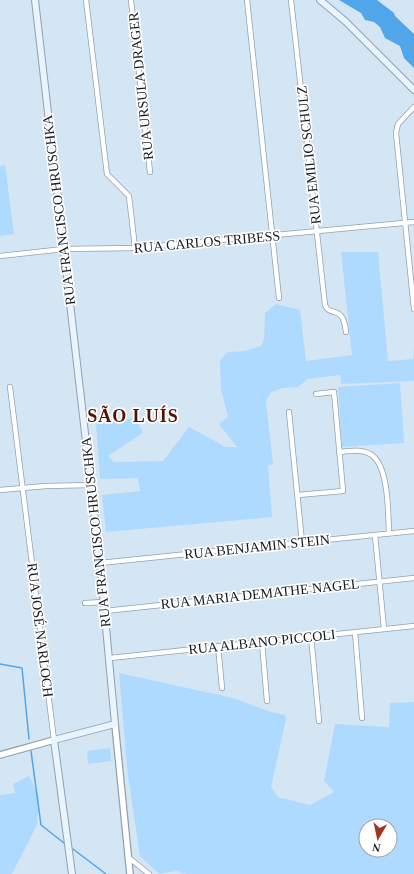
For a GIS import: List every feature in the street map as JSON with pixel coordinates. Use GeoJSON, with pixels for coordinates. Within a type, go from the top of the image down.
{"type":"FeatureCollection","features":[{"type":"Feature","properties":{"kind":"main road","name":"RUA FRANCISCO HRUSCHKA"},"geometry":{"type":"LineString","coordinates":[[35,0],[100,563],[116,724]]}},
{"type":"Feature","properties":{"kind":"main road"},"geometry":{"type":"LineString","coordinates":[[320,0],[345,21],[414,90]]}},
{"type":"Feature","properties":{"kind":"main road"},"geometry":{"type":"LineString","coordinates":[[54,740],[116,724]]}},
{"type":"Feature","properties":{"kind":"main road","name":"RUA JOSÉ NARLOCH"},"geometry":{"type":"LineString","coordinates":[[54,740],[72,874]]}},
{"type":"Feature","properties":{"kind":"street"},"geometry":{"type":"LineString","coordinates":[[86,0],[107,174],[129,196],[135,248]]}},
{"type":"Feature","properties":{"kind":"street","name":"RUA URSULA DRAGER"},"geometry":{"type":"LineString","coordinates":[[131,0],[150,172]]}},
{"type":"Feature","properties":{"kind":"street"},"geometry":{"type":"LineString","coordinates":[[247,0],[279,298]]}},
{"type":"Feature","properties":{"kind":"street","name":"RUA EMILIO SCHULZ"},"geometry":{"type":"LineString","coordinates":[[291,0],[325,305],[327,309],[340,314],[345,320],[346,332]]}},
{"type":"Feature","properties":{"kind":"street"},"geometry":{"type":"LineString","coordinates":[[414,107],[396,128],[404,223],[413,287],[414,309]]}},
{"type":"Feature","properties":{"kind":"street","name":"RUA CARLOS TRIBESS"},"geometry":{"type":"LineString","coordinates":[[0,256],[64,249],[135,248],[414,222]]}},
{"type":"Feature","properties":{"kind":"street","name":"RUA JOSÉ NARLOCH"},"geometry":{"type":"LineString","coordinates":[[10,387],[54,740]]}},
{"type":"Feature","properties":{"kind":"street"},"geometry":{"type":"LineString","coordinates":[[298,496],[343,491],[334,392],[316,394]]}},
{"type":"Feature","properties":{"kind":"street"},"geometry":{"type":"LineString","coordinates":[[289,412],[302,542]]}},
{"type":"Feature","properties":{"kind":"street"},"geometry":{"type":"LineString","coordinates":[[339,452],[362,451],[378,459],[384,475],[390,533]]}},
{"type":"Feature","properties":{"kind":"street"},"geometry":{"type":"LineString","coordinates":[[0,490],[23,487],[91,485]]}},
{"type":"Feature","properties":{"kind":"street","name":"RUA BENJAMIN STEIN"},"geometry":{"type":"LineString","coordinates":[[100,563],[414,531]]}},
{"type":"Feature","properties":{"kind":"street"},"geometry":{"type":"LineString","coordinates":[[375,535],[384,629]]}},
{"type":"Feature","properties":{"kind":"street","name":"RUA MARIA DEMATHE NAGEL"},"geometry":{"type":"LineString","coordinates":[[105,611],[414,578]]}},
{"type":"Feature","properties":{"kind":"street"},"geometry":{"type":"LineString","coordinates":[[85,603],[104,602]]}},
{"type":"Feature","properties":{"kind":"street","name":"RUA ALBANO PICCOLI"},"geometry":{"type":"LineString","coordinates":[[110,658],[414,626]]}},
{"type":"Feature","properties":{"kind":"street"},"geometry":{"type":"LineString","coordinates":[[355,632],[362,718]]}},
{"type":"Feature","properties":{"kind":"street"},"geometry":{"type":"LineString","coordinates":[[311,636],[319,721]]}},
{"type":"Feature","properties":{"kind":"street"},"geometry":{"type":"LineString","coordinates":[[262,642],[268,701]]}},
{"type":"Feature","properties":{"kind":"street"},"geometry":{"type":"LineString","coordinates":[[218,646],[222,688]]}},
{"type":"Feature","properties":{"kind":"street","name":"RUA FRANCISCO HRUSCHKA"},"geometry":{"type":"LineString","coordinates":[[116,724],[130,874]]}},
{"type":"Feature","properties":{"kind":"street"},"geometry":{"type":"LineString","coordinates":[[0,755],[54,740]]}},
{"type":"Feature","properties":{"kind":"street"},"geometry":{"type":"LineString","coordinates":[[128,858],[149,874]]}},
{"type":"Feature","properties":{"kind":"shaded area"},"geometry":{"type":"Polygon","coordinates":[[[5,165],[14,234],[0,236],[0,166],[5,165]]]}},
{"type":"Feature","properties":{"kind":"shaded area"},"geometry":{"type":"Polygon","coordinates":[[[341,252],[378,252],[388,361],[413,359],[414,349],[414,381],[341,384],[340,375],[307,379],[298,387],[283,388],[271,392],[266,401],[273,464],[268,466],[272,517],[106,532],[102,495],[140,491],[138,478],[100,479],[96,423],[136,418],[143,433],[108,456],[114,462],[163,461],[189,427],[226,447],[237,447],[219,424],[228,417],[221,389],[220,361],[227,352],[245,351],[261,346],[264,339],[265,313],[276,304],[300,310],[306,361],[352,355],[341,252]]]}},
{"type":"Feature","properties":{"kind":"shaded area"},"geometry":{"type":"Polygon","coordinates":[[[400,383],[404,443],[342,447],[338,387],[400,383]]]}},
{"type":"Feature","properties":{"kind":"shaded area"},"geometry":{"type":"Polygon","coordinates":[[[119,673],[233,698],[268,711],[285,715],[286,719],[271,787],[278,797],[310,805],[334,792],[324,781],[335,724],[389,727],[390,703],[414,702],[414,874],[186,874],[177,871],[159,874],[140,856],[128,776],[119,673]]]}},
{"type":"Feature","properties":{"kind":"shaded area"},"geometry":{"type":"Polygon","coordinates":[[[110,748],[111,761],[88,764],[87,751],[110,748]]]}},
{"type":"Feature","properties":{"kind":"shaded area"},"geometry":{"type":"Polygon","coordinates":[[[29,776],[39,797],[37,825],[12,874],[0,874],[0,795],[15,793],[13,784],[29,776]]]}},
{"type":"Feature","properties":{"kind":"water"},"geometry":{"type":"Polygon","coordinates":[[[339,0],[377,0],[394,13],[395,16],[414,34],[414,68],[404,58],[400,46],[385,38],[380,27],[374,22],[365,20],[361,13],[339,0]]]}},
{"type":"Feature","properties":{"kind":"waterway"},"geometry":{"type":"LineString","coordinates":[[0,664],[22,668],[29,739]]}},
{"type":"Feature","properties":{"kind":"waterway"},"geometry":{"type":"LineString","coordinates":[[31,751],[41,825],[64,843]]}},
{"type":"Feature","properties":{"kind":"waterway"},"geometry":{"type":"LineString","coordinates":[[73,849],[106,874]]}},
{"type":"Feature","properties":{"kind":"district","name":"SÃO LUÍS"},"geometry":{"type":"Point","coordinates":[133,416]}}]}
